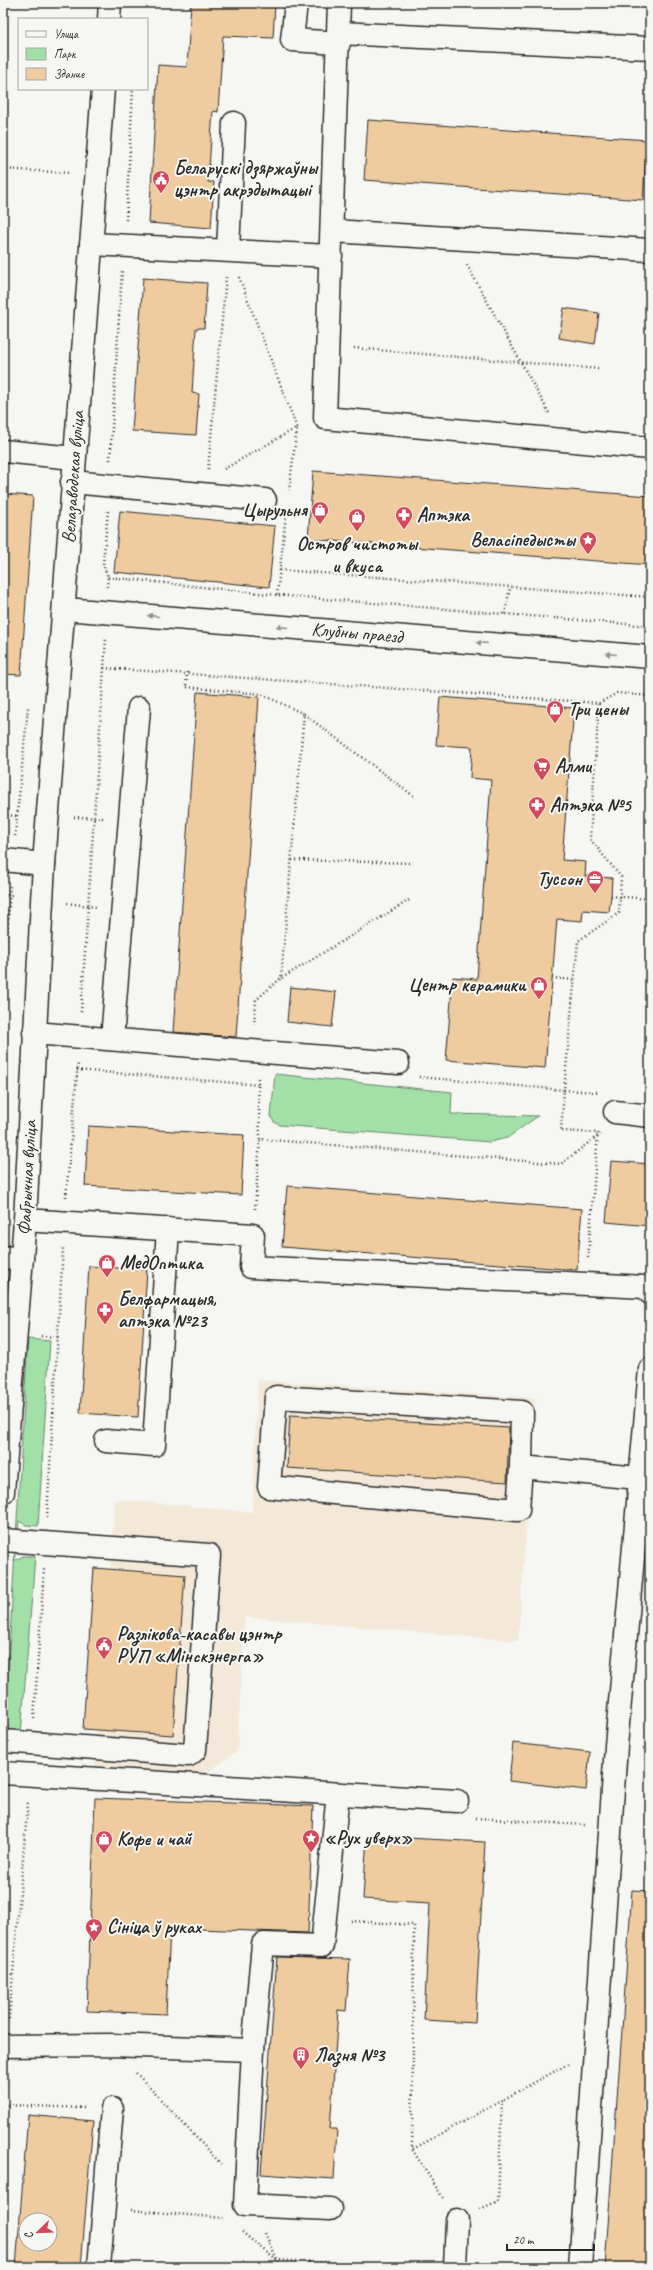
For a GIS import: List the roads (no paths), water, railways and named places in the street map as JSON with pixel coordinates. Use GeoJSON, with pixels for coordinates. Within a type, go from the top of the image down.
{"type":"FeatureCollection","features":[{"type":"Feature","properties":{"kind":"street"},"geometry":{"type":"LineString","coordinates":[[109,18],[110,3]]}},
{"type":"Feature","properties":{"kind":"street"},"geometry":{"type":"LineString","coordinates":[[296,3],[292,40],[339,38],[650,48]]}},
{"type":"Feature","properties":{"kind":"street"},"geometry":{"type":"LineString","coordinates":[[339,3],[325,418],[650,448]]}},
{"type":"Feature","properties":{"kind":"street","name":"Велазаводская вуліца"},"geometry":{"type":"LineString","coordinates":[[44,864],[65,609],[72,482],[103,90]]}},
{"type":"Feature","properties":{"kind":"street"},"geometry":{"type":"LineString","coordinates":[[228,250],[234,123]]}},
{"type":"Feature","properties":{"kind":"street"},"geometry":{"type":"LineString","coordinates":[[332,231],[650,250]]}},
{"type":"Feature","properties":{"kind":"street"},"geometry":{"type":"LineString","coordinates":[[91,244],[331,256]]}},
{"type":"Feature","properties":{"kind":"street"},"geometry":{"type":"LineString","coordinates":[[3,451],[74,458]]}},
{"type":"Feature","properties":{"kind":"street"},"geometry":{"type":"LineString","coordinates":[[72,482],[265,500]]}},
{"type":"Feature","properties":{"kind":"street","name":"Клубны праезд"},"geometry":{"type":"LineString","coordinates":[[65,609],[650,657]]}},
{"type":"Feature","properties":{"kind":"street"},"geometry":{"type":"LineString","coordinates":[[112,1039],[139,708]]}},
{"type":"Feature","properties":{"kind":"street"},"geometry":{"type":"LineString","coordinates":[[3,860],[44,864]]}},
{"type":"Feature","properties":{"kind":"street","name":"Фабрычная вуліца"},"geometry":{"type":"LineString","coordinates":[[3,1492],[12,1258],[25,1220],[44,864]]}},
{"type":"Feature","properties":{"kind":"street"},"geometry":{"type":"LineString","coordinates":[[34,1033],[398,1063]]}},
{"type":"Feature","properties":{"kind":"street"},"geometry":{"type":"LineString","coordinates":[[615,1112],[650,1116]]}},
{"type":"Feature","properties":{"kind":"street"},"geometry":{"type":"LineString","coordinates":[[25,1220],[253,1235],[251,1267],[645,1287],[650,1293]]}},
{"type":"Feature","properties":{"kind":"street"},"geometry":{"type":"LineString","coordinates":[[106,1441],[154,1444],[168,1229]]}},
{"type":"Feature","properties":{"kind":"street"},"geometry":{"type":"LineString","coordinates":[[580,2267],[616,1746],[646,1478],[650,1369]]}},
{"type":"Feature","properties":{"kind":"street"},"geometry":{"type":"LineString","coordinates":[[276,1397],[522,1412],[521,1467],[518,1510],[269,1487],[276,1397]]}},
{"type":"Feature","properties":{"kind":"street"},"geometry":{"type":"LineString","coordinates":[[521,1467],[646,1478]]}},
{"type":"Feature","properties":{"kind":"street"},"geometry":{"type":"LineString","coordinates":[[3,1540],[209,1555],[195,1750],[188,1755],[3,1741]]}},
{"type":"Feature","properties":{"kind":"street"},"geometry":{"type":"LineString","coordinates":[[3,1773],[30,1776],[457,1801]]}},
{"type":"Feature","properties":{"kind":"street"},"geometry":{"type":"LineString","coordinates":[[330,2209],[244,2205],[253,2050],[263,1944],[322,1946],[338,1794]]}},
{"type":"Feature","properties":{"kind":"street"},"geometry":{"type":"LineString","coordinates":[[5,2046],[110,2045],[253,2050]]}},
{"type":"Feature","properties":{"kind":"street"},"geometry":{"type":"LineString","coordinates":[[99,2267],[112,2109]]}},
{"type":"Feature","properties":{"kind":"street"},"geometry":{"type":"LineString","coordinates":[[455,2267],[457,2220]]}},
{"type":"Feature","properties":{"kind":"place","name":"Беларускі дзяржаўны цэнтр акрэдытацыі"},"geometry":{"type":"Point","coordinates":[161,194]}},
{"type":"Feature","properties":{"kind":"place","name":"Цырульня"},"geometry":{"type":"Point","coordinates":[320,525]}},
{"type":"Feature","properties":{"kind":"place","name":"Аптэка"},"geometry":{"type":"Point","coordinates":[404,530]}},
{"type":"Feature","properties":{"kind":"place","name":"Остров чистоты и вкуса"},"geometry":{"type":"Point","coordinates":[357,532]}},
{"type":"Feature","properties":{"kind":"place","name":"Веласіпедысты"},"geometry":{"type":"Point","coordinates":[588,555]}},
{"type":"Feature","properties":{"kind":"place","name":"Три цены"},"geometry":{"type":"Point","coordinates":[555,724]}},
{"type":"Feature","properties":{"kind":"place","name":"Алми"},"geometry":{"type":"Point","coordinates":[542,781]}},
{"type":"Feature","properties":{"kind":"place","name":"Аптэка №5"},"geometry":{"type":"Point","coordinates":[537,820]}},
{"type":"Feature","properties":{"kind":"place","name":"Туссон"},"geometry":{"type":"Point","coordinates":[595,894]}},
{"type":"Feature","properties":{"kind":"place","name":"Центр керамики"},"geometry":{"type":"Point","coordinates":[539,1000]}},
{"type":"Feature","properties":{"kind":"place","name":"МедОптика"},"geometry":{"type":"Point","coordinates":[107,1278]}},
{"type":"Feature","properties":{"kind":"place","name":"Белфармацыя, аптэка №23"},"geometry":{"type":"Point","coordinates":[105,1325]}},
{"type":"Feature","properties":{"kind":"place","name":"Разлікова-касавы цэнтр РУП «Мінскэнерга»"},"geometry":{"type":"Point","coordinates":[104,1660]}},
{"type":"Feature","properties":{"kind":"place","name":"«Рух уверх»"},"geometry":{"type":"Point","coordinates":[311,1853]}},
{"type":"Feature","properties":{"kind":"place","name":"Кофе и чай"},"geometry":{"type":"Point","coordinates":[104,1854]}},
{"type":"Feature","properties":{"kind":"place","name":"Сініца ў руках"},"geometry":{"type":"Point","coordinates":[94,1942]}},
{"type":"Feature","properties":{"kind":"place","name":"Лазня №3"},"geometry":{"type":"Point","coordinates":[301,2070]}}]}
